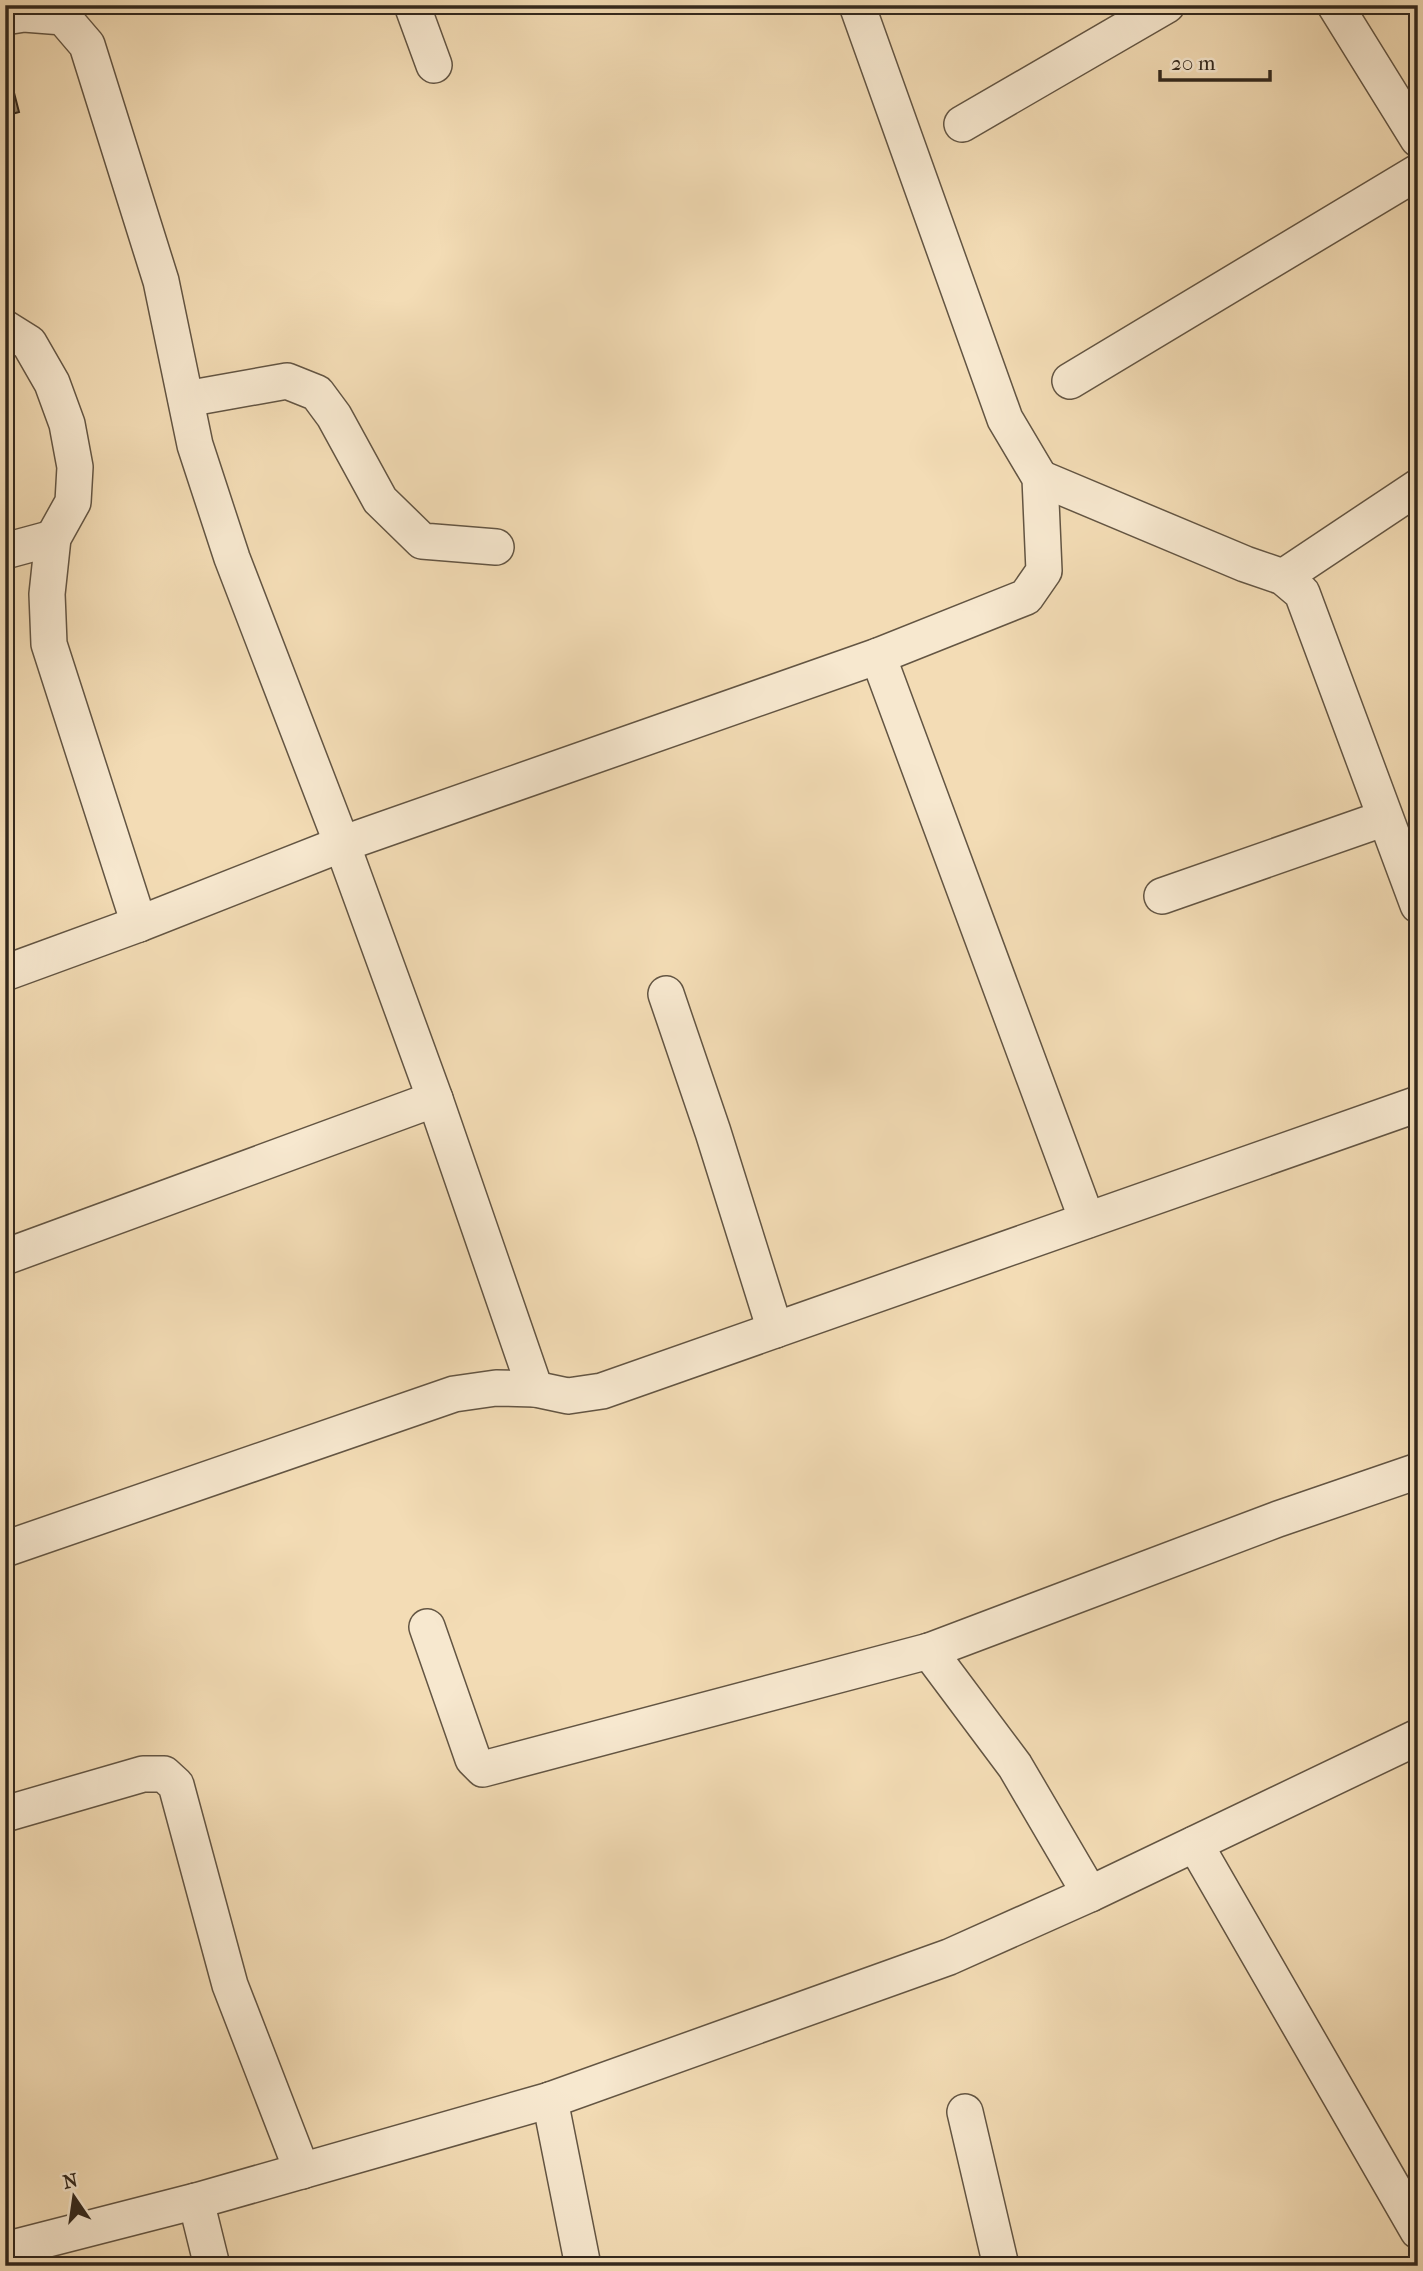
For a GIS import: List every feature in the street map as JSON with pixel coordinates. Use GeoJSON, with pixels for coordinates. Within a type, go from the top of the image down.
{"type":"FeatureCollection","features":[{"type":"Feature","properties":{"kind":"street"},"geometry":{"type":"LineString","coordinates":[[412,5],[434,65]]}},
{"type":"Feature","properties":{"kind":"street"},"geometry":{"type":"LineString","coordinates":[[5,973],[342,845],[878,656],[1026,597],[1044,571],[1040,478],[1005,419],[857,5]]}},
{"type":"Feature","properties":{"kind":"street"},"geometry":{"type":"LineString","coordinates":[[962,124],[1167,5]]}},
{"type":"Feature","properties":{"kind":"street"},"geometry":{"type":"LineString","coordinates":[[1335,5],[1418,139]]}},
{"type":"Feature","properties":{"kind":"street"},"geometry":{"type":"LineString","coordinates":[[5,17],[24,14],[63,17],[87,45],[161,281],[195,444],[232,558],[342,845],[435,1099],[536,1389]]}},
{"type":"Feature","properties":{"kind":"street"},"geometry":{"type":"LineString","coordinates":[[1070,381],[1418,172]]}},
{"type":"Feature","properties":{"kind":"street"},"geometry":{"type":"LineString","coordinates":[[5,328],[29,343],[52,383],[67,424],[75,467],[73,502],[54,538],[47,594],[49,644],[139,924]]}},
{"type":"Feature","properties":{"kind":"street"},"geometry":{"type":"LineString","coordinates":[[186,398],[288,381],[317,393],[334,416],[380,500],[422,541],[496,547]]}},
{"type":"Feature","properties":{"kind":"street"},"geometry":{"type":"LineString","coordinates":[[1040,478],[1245,564],[1283,577],[1302,593],[1418,905]]}},
{"type":"Feature","properties":{"kind":"street"},"geometry":{"type":"LineString","coordinates":[[1283,577],[1418,487]]}},
{"type":"Feature","properties":{"kind":"street"},"geometry":{"type":"LineString","coordinates":[[5,551],[54,538]]}},
{"type":"Feature","properties":{"kind":"street"},"geometry":{"type":"LineString","coordinates":[[878,656],[1087,1220]]}},
{"type":"Feature","properties":{"kind":"street"},"geometry":{"type":"LineString","coordinates":[[1162,896],[1385,818]]}},
{"type":"Feature","properties":{"kind":"street"},"geometry":{"type":"LineString","coordinates":[[666,994],[713,1132],[775,1330]]}},
{"type":"Feature","properties":{"kind":"street"},"geometry":{"type":"LineString","coordinates":[[5,1257],[435,1099]]}},
{"type":"Feature","properties":{"kind":"street"},"geometry":{"type":"LineString","coordinates":[[5,1549],[454,1394],[496,1388],[536,1389],[568,1396],[602,1391],[1418,1104]]}},
{"type":"Feature","properties":{"kind":"street"},"geometry":{"type":"LineString","coordinates":[[427,1627],[473,1759],[484,1769],[929,1651],[1278,1518],[1418,1471]]}},
{"type":"Feature","properties":{"kind":"street"},"geometry":{"type":"LineString","coordinates":[[929,1651],[1015,1766],[1090,1894]]}},
{"type":"Feature","properties":{"kind":"street"},"geometry":{"type":"LineString","coordinates":[[5,2250],[196,2201],[550,2100],[949,1957],[1090,1894],[1418,1737]]}},
{"type":"Feature","properties":{"kind":"street"},"geometry":{"type":"LineString","coordinates":[[5,1814],[143,1774],[164,1774],[176,1785],[230,1985],[302,2171]]}},
{"type":"Feature","properties":{"kind":"street"},"geometry":{"type":"LineString","coordinates":[[1195,1844],[1418,2231]]}},
{"type":"Feature","properties":{"kind":"street"},"geometry":{"type":"LineString","coordinates":[[550,2100],[583,2266]]}},
{"type":"Feature","properties":{"kind":"street"},"geometry":{"type":"LineString","coordinates":[[965,2112],[1001,2266]]}},
{"type":"Feature","properties":{"kind":"street"},"geometry":{"type":"LineString","coordinates":[[196,2201],[212,2266]]}},
{"type":"Feature","properties":{"kind":"building"},"geometry":{"type":"Polygon","coordinates":[[[5,58],[19,112],[5,116],[5,58]]]}}]}
